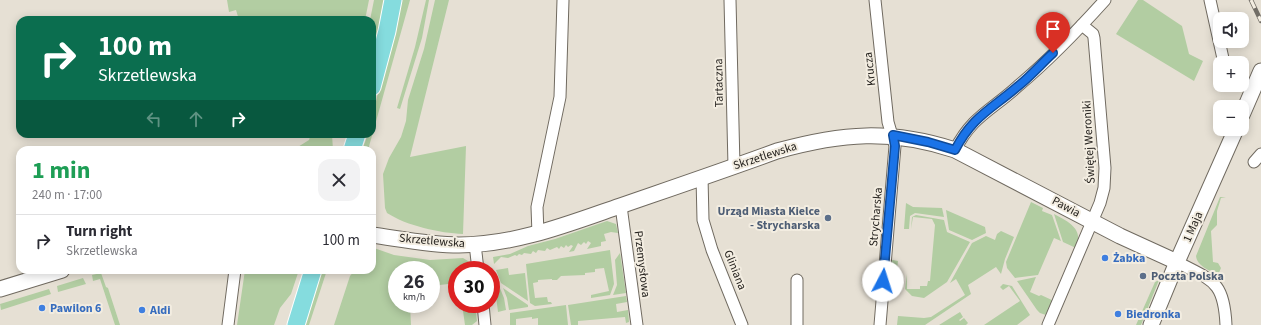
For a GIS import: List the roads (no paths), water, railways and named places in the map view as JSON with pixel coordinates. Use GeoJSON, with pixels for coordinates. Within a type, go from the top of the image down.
{"type":"FeatureCollection","features":[{"type":"Feature","properties":{"kind":"main road"},"geometry":{"type":"LineString","coordinates":[[376,73],[388,31],[393,0]]}},
{"type":"Feature","properties":{"kind":"main road"},"geometry":{"type":"LineString","coordinates":[[296,325],[312,274]]}},
{"type":"Feature","properties":{"kind":"street"},"geometry":{"type":"LineString","coordinates":[[538,234],[537,207],[560,97],[563,0]]}},
{"type":"Feature","properties":{"kind":"street","name":"Tartaczna"},"geometry":{"type":"LineString","coordinates":[[730,0],[734,166]]}},
{"type":"Feature","properties":{"kind":"street","name":"Krucza"},"geometry":{"type":"LineString","coordinates":[[875,0],[888,122],[893,135]]}},
{"type":"Feature","properties":{"kind":"street"},"geometry":{"type":"LineString","coordinates":[[955,150],[963,135],[976,118],[1018,86],[1082,25],[1105,0]]}},
{"type":"Feature","properties":{"kind":"street"},"geometry":{"type":"LineString","coordinates":[[1210,0],[1222,56]]}},
{"type":"Feature","properties":{"kind":"street","name":"Świętej Weroniki"},"geometry":{"type":"LineString","coordinates":[[1048,325],[1100,203],[1104,188],[1105,168],[1094,38],[1093,34],[1082,25]]}},
{"type":"Feature","properties":{"kind":"street"},"geometry":{"type":"LineString","coordinates":[[1248,100],[1261,71]]}},
{"type":"Feature","properties":{"kind":"street","name":"Skrzetlewska"},"geometry":{"type":"LineString","coordinates":[[376,236],[445,245],[475,244],[510,240],[538,234],[777,151],[820,140],[856,136],[893,135],[928,142],[955,150]]}},
{"type":"Feature","properties":{"kind":"street","name":"Strycharska"},"geometry":{"type":"LineString","coordinates":[[880,325],[895,146],[893,135]]}},
{"type":"Feature","properties":{"kind":"street","name":"1 Maja"},"geometry":{"type":"LineString","coordinates":[[1151,325],[1233,136]]}},
{"type":"Feature","properties":{"kind":"street","name":"Pawia"},"geometry":{"type":"LineString","coordinates":[[955,150],[1092,221],[1177,262]]}},
{"type":"Feature","properties":{"kind":"street","name":"Gliniana"},"geometry":{"type":"LineString","coordinates":[[702,177],[703,220],[742,325]]}},
{"type":"Feature","properties":{"kind":"street","name":"Przemysłowa"},"geometry":{"type":"LineString","coordinates":[[621,206],[637,325]]}},
{"type":"Feature","properties":{"kind":"street"},"geometry":{"type":"LineString","coordinates":[[475,244],[477,261]]}},
{"type":"Feature","properties":{"kind":"street"},"geometry":{"type":"LineString","coordinates":[[1177,262],[1216,285],[1224,301],[1226,325]]}},
{"type":"Feature","properties":{"kind":"street"},"geometry":{"type":"LineString","coordinates":[[0,289],[49,274]]}},
{"type":"Feature","properties":{"kind":"street"},"geometry":{"type":"LineString","coordinates":[[228,325],[234,274]]}},
{"type":"Feature","properties":{"kind":"street"},"geometry":{"type":"LineString","coordinates":[[797,280],[797,325]]}},
{"type":"Feature","properties":{"kind":"street"},"geometry":{"type":"LineString","coordinates":[[484,313],[485,325]]}},
{"type":"Feature","properties":{"kind":"railway"},"geometry":{"type":"LineString","coordinates":[[1251,0],[1261,21]]}},
{"type":"Feature","properties":{"kind":"place","name":"Urząd Miasta Kielce - Strycharska"},"geometry":{"type":"Point","coordinates":[828,218]}},
{"type":"Feature","properties":{"kind":"place","name":"Żabka"},"geometry":{"type":"Point","coordinates":[1105,258]}},
{"type":"Feature","properties":{"kind":"place","name":"Poczta Polska"},"geometry":{"type":"Point","coordinates":[1143,276]}},
{"type":"Feature","properties":{"kind":"place","name":"Pawilon 6"},"geometry":{"type":"Point","coordinates":[42,308]}},
{"type":"Feature","properties":{"kind":"place","name":"Aldi"},"geometry":{"type":"Point","coordinates":[142,310]}},
{"type":"Feature","properties":{"kind":"place","name":"Biedronka"},"geometry":{"type":"Point","coordinates":[1118,314]}}]}
